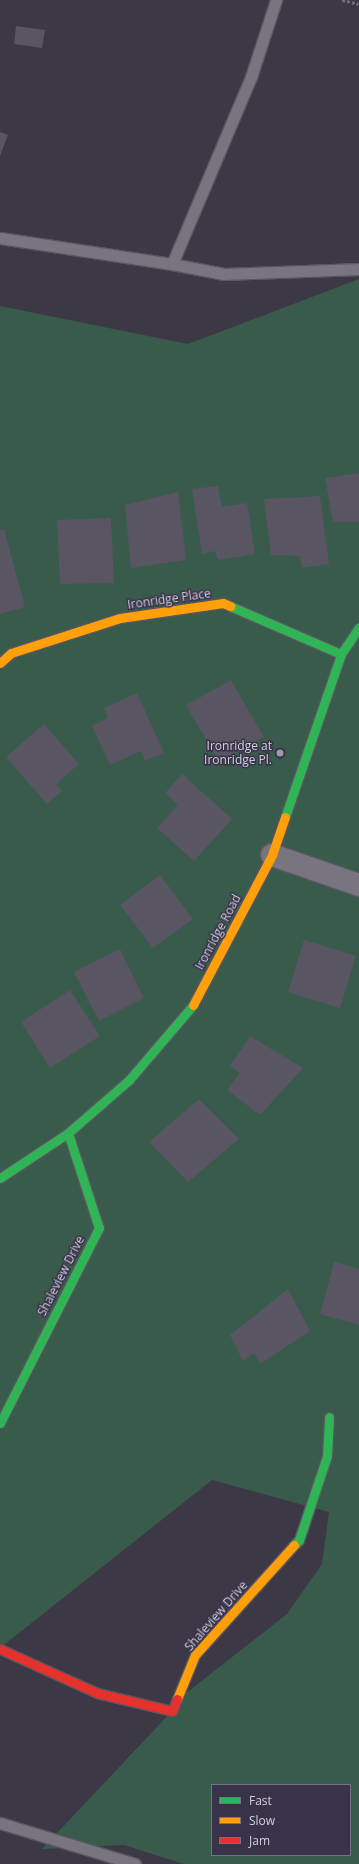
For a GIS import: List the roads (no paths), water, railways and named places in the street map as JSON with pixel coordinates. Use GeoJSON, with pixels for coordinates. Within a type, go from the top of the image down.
{"type":"FeatureCollection","features":[{"type":"Feature","properties":{"kind":"street","name":"Ironridge Place"},"geometry":{"type":"LineString","coordinates":[[0,663],[11,653],[120,618],[223,603],[341,654]]}},
{"type":"Feature","properties":{"kind":"street","name":"Ironridge Road"},"geometry":{"type":"LineString","coordinates":[[0,1178],[68,1133],[128,1080],[193,1005],[272,855],[341,654],[359,627]]}},
{"type":"Feature","properties":{"kind":"street"},"geometry":{"type":"LineString","coordinates":[[272,855],[359,885]]}},
{"type":"Feature","properties":{"kind":"street","name":"Shaleview Drive"},"geometry":{"type":"LineString","coordinates":[[0,1423],[99,1228],[68,1133]]}},
{"type":"Feature","properties":{"kind":"street","name":"Shaleview Drive"},"geometry":{"type":"LineString","coordinates":[[0,1649],[97,1692],[172,1711],[195,1655],[299,1540],[327,1456],[329,1417]]}},
{"type":"Feature","properties":{"kind":"lane"},"geometry":{"type":"LineString","coordinates":[[172,264],[251,77],[276,0]]}},
{"type":"Feature","properties":{"kind":"lane"},"geometry":{"type":"LineString","coordinates":[[0,238],[172,264],[224,274],[359,269]]}},
{"type":"Feature","properties":{"kind":"lane"},"geometry":{"type":"LineString","coordinates":[[0,1823],[135,1864]]}},
{"type":"Feature","properties":{"kind":"place","name":"Ironridge at Ironridge Pl."},"geometry":{"type":"Point","coordinates":[280,753]}}]}
